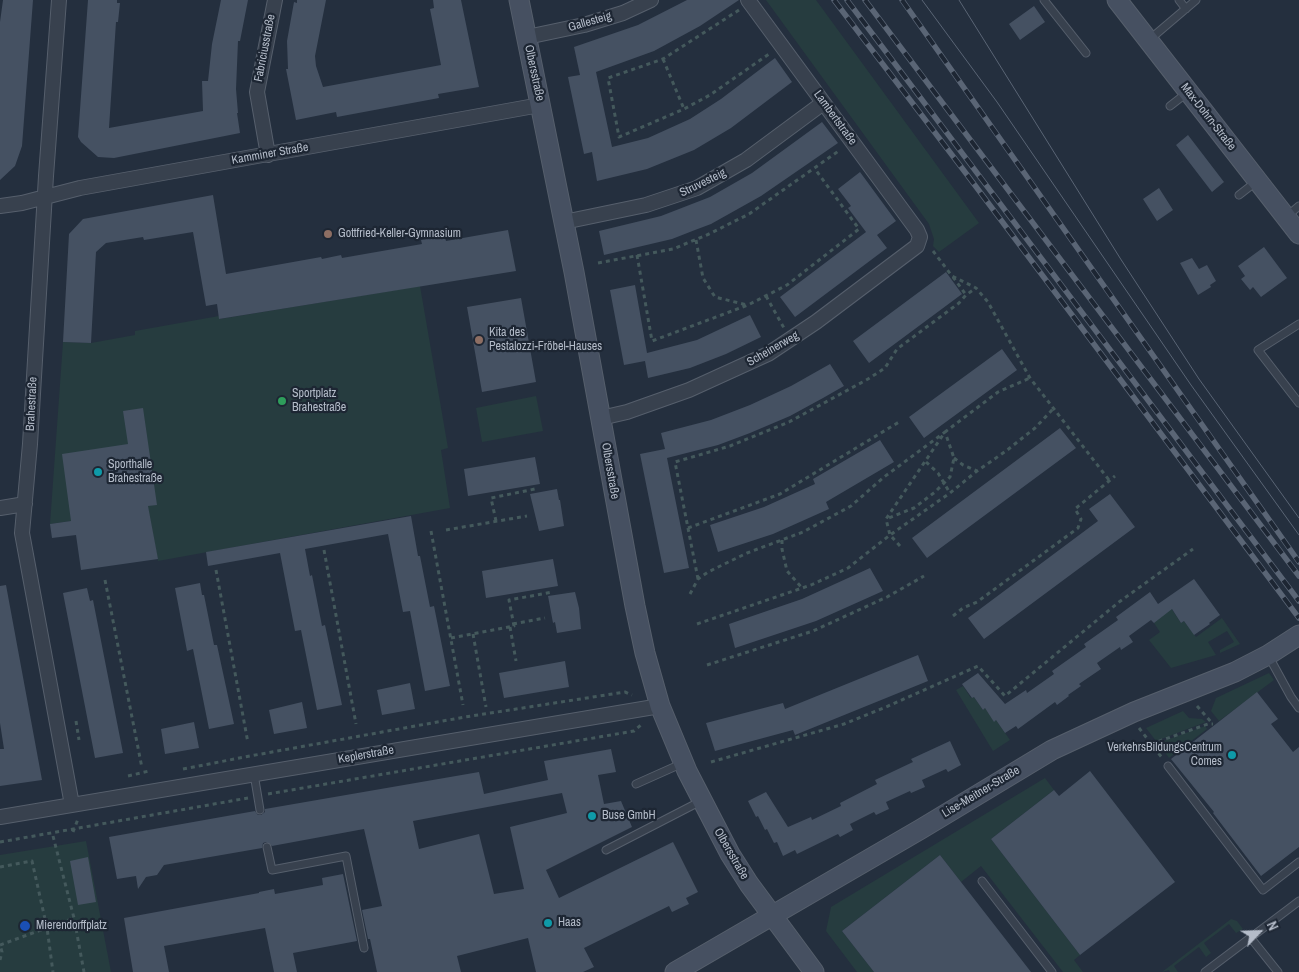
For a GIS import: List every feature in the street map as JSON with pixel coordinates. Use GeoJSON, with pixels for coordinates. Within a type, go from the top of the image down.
{"type":"FeatureCollection","features":[{"type":"Feature","properties":{"kind":"main road","name":"Olbersstraße"},"geometry":{"type":"LineString","coordinates":[[519,0],[564,222],[639,625],[660,706],[702,801],[730,854],[772,916],[814,972]]}},
{"type":"Feature","properties":{"kind":"main road","name":"Max-Dohrn-Straße"},"geometry":{"type":"LineString","coordinates":[[1117,0],[1257,180],[1292,212],[1299,234]]}},
{"type":"Feature","properties":{"kind":"main road","name":"Lise-Meitner-Straße"},"geometry":{"type":"LineString","coordinates":[[675,972],[1052,750],[1134,712],[1219,678],[1268,655],[1299,635]]}},
{"type":"Feature","properties":{"kind":"street","name":"Brahestraße"},"geometry":{"type":"LineString","coordinates":[[59,0],[32,417],[22,533],[72,805]]}},
{"type":"Feature","properties":{"kind":"street","name":"Fabriciusstraße"},"geometry":{"type":"LineString","coordinates":[[268,155],[257,92],[275,0]]}},
{"type":"Feature","properties":{"kind":"street","name":"Gallesteig"},"geometry":{"type":"LineString","coordinates":[[527,37],[584,25],[623,13],[651,0]]}},
{"type":"Feature","properties":{"kind":"street","name":"Lambertstraße"},"geometry":{"type":"LineString","coordinates":[[745,4],[823,103],[918,230],[920,238]]}},
{"type":"Feature","properties":{"kind":"street","name":"Struvesteig"},"geometry":{"type":"LineString","coordinates":[[564,222],[646,205],[697,188],[746,160],[823,103]]}},
{"type":"Feature","properties":{"kind":"street","name":"Kamminer Straße"},"geometry":{"type":"LineString","coordinates":[[0,206],[80,188],[540,105]]}},
{"type":"Feature","properties":{"kind":"street","name":"Scheinerweg"},"geometry":{"type":"LineString","coordinates":[[601,418],[627,412],[689,390],[768,354],[816,322],[917,246],[920,238]]}},
{"type":"Feature","properties":{"kind":"street"},"geometry":{"type":"LineString","coordinates":[[0,508],[25,504]]}},
{"type":"Feature","properties":{"kind":"street","name":"Keplerstraße"},"geometry":{"type":"LineString","coordinates":[[72,805],[660,706]]}},
{"type":"Feature","properties":{"kind":"street"},"geometry":{"type":"LineString","coordinates":[[0,817],[72,805]]}},
{"type":"Feature","properties":{"kind":"lane"},"geometry":{"type":"LineString","coordinates":[[1044,0],[1086,54]]}},
{"type":"Feature","properties":{"kind":"lane"},"geometry":{"type":"LineString","coordinates":[[1179,0],[1186,9]]}},
{"type":"Feature","properties":{"kind":"lane"},"geometry":{"type":"LineString","coordinates":[[1149,41],[1196,0]]}},
{"type":"Feature","properties":{"kind":"lane"},"geometry":{"type":"LineString","coordinates":[[1170,106],[1188,92]]}},
{"type":"Feature","properties":{"kind":"lane"},"geometry":{"type":"LineString","coordinates":[[1240,194],[1257,180]]}},
{"type":"Feature","properties":{"kind":"lane"},"geometry":{"type":"LineString","coordinates":[[1299,324],[1258,350],[1299,403]]}},
{"type":"Feature","properties":{"kind":"lane"},"geometry":{"type":"LineString","coordinates":[[1268,655],[1299,708]]}},
{"type":"Feature","properties":{"kind":"lane"},"geometry":{"type":"LineString","coordinates":[[636,784],[684,762]]}},
{"type":"Feature","properties":{"kind":"lane"},"geometry":{"type":"LineString","coordinates":[[1168,766],[1263,890],[1299,862]]}},
{"type":"Feature","properties":{"kind":"lane"},"geometry":{"type":"LineString","coordinates":[[254,774],[260,810]]}},
{"type":"Feature","properties":{"kind":"lane"},"geometry":{"type":"LineString","coordinates":[[606,850],[702,801]]}},
{"type":"Feature","properties":{"kind":"lane"},"geometry":{"type":"LineString","coordinates":[[268,846],[272,870],[346,856],[364,948]]}},
{"type":"Feature","properties":{"kind":"lane"},"geometry":{"type":"LineString","coordinates":[[982,881],[1052,972]]}},
{"type":"Feature","properties":{"kind":"lane"},"geometry":{"type":"LineString","coordinates":[[1205,972],[1299,901]]}},
{"type":"Feature","properties":{"kind":"lane"},"geometry":{"type":"LineString","coordinates":[[1250,937],[1278,972]]}},
{"type":"Feature","properties":{"kind":"path"},"geometry":{"type":"LineString","coordinates":[[745,4],[662,59],[608,78],[619,137],[684,109],[733,80],[773,50]]}},
{"type":"Feature","properties":{"kind":"path"},"geometry":{"type":"LineString","coordinates":[[662,59],[684,109]]}},
{"type":"Feature","properties":{"kind":"path"},"geometry":{"type":"LineString","coordinates":[[598,264],[673,249],[696,240],[749,214],[815,170],[844,147]]}},
{"type":"Feature","properties":{"kind":"path"},"geometry":{"type":"LineString","coordinates":[[636,255],[652,341],[748,305],[787,285],[859,229],[815,170]]}},
{"type":"Feature","properties":{"kind":"path"},"geometry":{"type":"LineString","coordinates":[[432,232],[434,238]]}},
{"type":"Feature","properties":{"kind":"path"},"geometry":{"type":"LineString","coordinates":[[696,240],[703,278],[715,298],[748,305]]}},
{"type":"Feature","properties":{"kind":"path"},"geometry":{"type":"LineString","coordinates":[[933,251],[966,295]]}},
{"type":"Feature","properties":{"kind":"path"},"geometry":{"type":"LineString","coordinates":[[952,276],[976,288],[988,302],[1030,378],[1109,480]]}},
{"type":"Feature","properties":{"kind":"path"},"geometry":{"type":"LineString","coordinates":[[698,579],[675,462],[730,446],[789,422],[868,379],[885,368],[897,349],[976,288]]}},
{"type":"Feature","properties":{"kind":"path"},"geometry":{"type":"LineString","coordinates":[[766,296],[784,328]]}},
{"type":"Feature","properties":{"kind":"path"},"geometry":{"type":"LineString","coordinates":[[690,594],[698,579],[708,572],[747,553],[803,532],[851,506],[884,477],[998,392],[1030,378]]}},
{"type":"Feature","properties":{"kind":"path"},"geometry":{"type":"LineString","coordinates":[[698,624],[802,588],[848,568],[1035,428],[1054,409]]}},
{"type":"Feature","properties":{"kind":"path"},"geometry":{"type":"LineString","coordinates":[[688,528],[780,494],[899,422]]}},
{"type":"Feature","properties":{"kind":"path"},"geometry":{"type":"LineString","coordinates":[[886,519],[914,508],[950,476],[954,458],[945,432]]}},
{"type":"Feature","properties":{"kind":"path"},"geometry":{"type":"LineString","coordinates":[[900,546],[890,535],[886,519],[945,432]]}},
{"type":"Feature","properties":{"kind":"path"},"geometry":{"type":"LineString","coordinates":[[954,458],[963,465],[977,471]]}},
{"type":"Feature","properties":{"kind":"path"},"geometry":{"type":"LineString","coordinates":[[926,462],[938,473],[950,493]]}},
{"type":"Feature","properties":{"kind":"path"},"geometry":{"type":"LineString","coordinates":[[953,616],[963,608],[977,602],[1078,528],[1081,519],[1075,509],[1115,476]]}},
{"type":"Feature","properties":{"kind":"path"},"geometry":{"type":"LineString","coordinates":[[496,521],[491,498],[535,489]]}},
{"type":"Feature","properties":{"kind":"path"},"geometry":{"type":"LineString","coordinates":[[914,508],[918,515]]}},
{"type":"Feature","properties":{"kind":"path"},"geometry":{"type":"LineString","coordinates":[[446,530],[527,516]]}},
{"type":"Feature","properties":{"kind":"path"},"geometry":{"type":"LineString","coordinates":[[431,531],[463,704]]}},
{"type":"Feature","properties":{"kind":"path"},"geometry":{"type":"LineString","coordinates":[[782,540],[787,571],[802,588]]}},
{"type":"Feature","properties":{"kind":"path"},"geometry":{"type":"LineString","coordinates":[[711,762],[844,724],[978,666],[1005,696],[1119,602],[1194,549]]}},
{"type":"Feature","properties":{"kind":"path"},"geometry":{"type":"LineString","coordinates":[[324,550],[356,724]]}},
{"type":"Feature","properties":{"kind":"path"},"geometry":{"type":"LineString","coordinates":[[216,570],[248,743]]}},
{"type":"Feature","properties":{"kind":"path"},"geometry":{"type":"LineString","coordinates":[[707,665],[813,631],[887,597],[924,576]]}},
{"type":"Feature","properties":{"kind":"path"},"geometry":{"type":"LineString","coordinates":[[106,580],[142,768]]}},
{"type":"Feature","properties":{"kind":"path"},"geometry":{"type":"LineString","coordinates":[[516,661],[509,600],[553,592]]}},
{"type":"Feature","properties":{"kind":"path"},"geometry":{"type":"LineString","coordinates":[[451,638],[545,618]]}},
{"type":"Feature","properties":{"kind":"path"},"geometry":{"type":"LineString","coordinates":[[473,634],[486,707]]}},
{"type":"Feature","properties":{"kind":"path"},"geometry":{"type":"LineString","coordinates":[[182,770],[465,717],[614,694]]}},
{"type":"Feature","properties":{"kind":"path"},"geometry":{"type":"LineString","coordinates":[[1151,744],[1208,724],[1213,724],[1195,704]]}},
{"type":"Feature","properties":{"kind":"path"},"geometry":{"type":"LineString","coordinates":[[76,722],[78,740]]}},
{"type":"Feature","properties":{"kind":"path"},"geometry":{"type":"LineString","coordinates":[[1139,728],[1158,754]]}},
{"type":"Feature","properties":{"kind":"path"},"geometry":{"type":"LineString","coordinates":[[0,842],[621,733]]}},
{"type":"Feature","properties":{"kind":"path"},"geometry":{"type":"LineString","coordinates":[[128,776],[149,771]]}},
{"type":"Feature","properties":{"kind":"path"},"geometry":{"type":"LineString","coordinates":[[126,780],[144,777]]}},
{"type":"Feature","properties":{"kind":"path"},"geometry":{"type":"LineString","coordinates":[[53,836],[74,918],[84,972]]}},
{"type":"Feature","properties":{"kind":"path"},"geometry":{"type":"LineString","coordinates":[[0,867],[32,861],[47,928],[53,972]]}},
{"type":"Feature","properties":{"kind":"path"},"geometry":{"type":"LineString","coordinates":[[0,960],[2,952],[0,944],[74,918]]}},
{"type":"Feature","properties":{"kind":"green space"},"geometry":{"type":"Polygon","coordinates":[[[766,0],[816,0],[979,223],[939,252],[933,246],[934,239],[929,224],[766,0]]]}},
{"type":"Feature","properties":{"kind":"green space"},"geometry":{"type":"Polygon","coordinates":[[[420,286],[448,448],[441,450],[450,508],[158,561],[148,510],[50,524],[63,342],[91,343],[135,335],[135,331],[219,316],[220,319],[420,286]]]}},
{"type":"Feature","properties":{"kind":"green space"},"geometry":{"type":"Polygon","coordinates":[[[536,396],[543,431],[482,442],[476,408],[536,396]]]}},
{"type":"Feature","properties":{"kind":"green space"},"geometry":{"type":"Polygon","coordinates":[[[1171,608],[1181,623],[1184,621],[1196,637],[1222,618],[1240,644],[1220,653],[1220,650],[1234,642],[1227,631],[1208,642],[1216,655],[1171,668],[1149,640],[1160,632],[1154,623],[1171,608]]]}},
{"type":"Feature","properties":{"kind":"green space"},"geometry":{"type":"Polygon","coordinates":[[[1269,673],[1274,680],[1219,721],[1211,711],[1216,698],[1269,673]]]}},
{"type":"Feature","properties":{"kind":"green space"},"geometry":{"type":"Polygon","coordinates":[[[963,686],[971,698],[974,697],[983,710],[985,708],[994,721],[996,720],[1010,740],[993,751],[956,690],[963,686]]]}},
{"type":"Feature","properties":{"kind":"green space"},"geometry":{"type":"Polygon","coordinates":[[[1183,711],[1189,718],[1202,719],[1206,722],[1156,741],[1146,728],[1183,711]]]}},
{"type":"Feature","properties":{"kind":"green space"},"geometry":{"type":"Polygon","coordinates":[[[1205,726],[1207,729],[1169,758],[1158,743],[1205,726]]]}},
{"type":"Feature","properties":{"kind":"green space"},"geometry":{"type":"Polygon","coordinates":[[[1045,778],[1054,790],[991,839],[1080,955],[1074,960],[1083,972],[1063,972],[981,866],[961,882],[940,855],[842,931],[874,972],[857,972],[826,931],[831,907],[1045,778]]]}},
{"type":"Feature","properties":{"kind":"green space"},"geometry":{"type":"Polygon","coordinates":[[[86,841],[111,972],[0,972],[0,855],[86,841]]]}},
{"type":"Feature","properties":{"kind":"green space"},"geometry":{"type":"Polygon","coordinates":[[[1231,919],[1237,921],[1243,929],[1236,933],[1229,924],[1204,943],[1211,953],[1206,957],[1199,947],[1174,966],[1178,972],[1170,972],[1169,970],[1162,972],[1231,919]]]}},
{"type":"Feature","properties":{"kind":"building"},"geometry":{"type":"Polygon","coordinates":[[[3,0],[33,0],[22,146],[15,166],[0,180],[0,22],[3,0]]]}},
{"type":"Feature","properties":{"kind":"building"},"geometry":{"type":"Polygon","coordinates":[[[88,0],[117,0],[117,3],[120,3],[118,22],[116,22],[109,128],[203,111],[202,81],[208,81],[212,44],[221,0],[248,0],[240,41],[238,41],[236,89],[240,133],[114,158],[98,157],[78,137],[88,0]]]}},
{"type":"Feature","properties":{"kind":"building"},"geometry":{"type":"Polygon","coordinates":[[[297,0],[326,0],[315,56],[316,66],[323,87],[441,65],[430,9],[434,8],[433,0],[461,0],[479,87],[438,94],[439,98],[337,117],[336,112],[296,120],[286,69],[288,69],[287,41],[294,2],[297,3],[297,0]]]}},
{"type":"Feature","properties":{"kind":"building"},"geometry":{"type":"Polygon","coordinates":[[[687,0],[739,0],[700,26],[654,51],[596,72],[612,147],[648,138],[690,119],[721,99],[775,58],[792,82],[731,128],[694,150],[647,169],[597,181],[592,152],[584,154],[568,77],[580,75],[574,47],[638,25],[687,0]]]}},
{"type":"Feature","properties":{"kind":"building"},"geometry":{"type":"Polygon","coordinates":[[[1034,6],[1045,22],[1020,40],[1009,24],[1034,6]]]}},
{"type":"Feature","properties":{"kind":"building"},"geometry":{"type":"Polygon","coordinates":[[[822,122],[838,143],[761,196],[711,224],[672,239],[604,255],[599,231],[661,216],[710,197],[752,173],[822,122]]]}},
{"type":"Feature","properties":{"kind":"building"},"geometry":{"type":"Polygon","coordinates":[[[1188,135],[1224,182],[1212,192],[1176,145],[1188,135]]]}},
{"type":"Feature","properties":{"kind":"building"},"geometry":{"type":"Polygon","coordinates":[[[860,172],[896,221],[877,235],[887,248],[795,317],[780,297],[866,232],[848,208],[851,206],[838,189],[860,172]]]}},
{"type":"Feature","properties":{"kind":"building"},"geometry":{"type":"Polygon","coordinates":[[[1159,188],[1173,210],[1157,221],[1143,199],[1159,188]]]}},
{"type":"Feature","properties":{"kind":"building","name":"Gottfried-Keller-Gymnasium"},"geometry":{"type":"Polygon","coordinates":[[[213,195],[226,274],[321,257],[322,259],[341,255],[342,258],[422,244],[421,240],[445,236],[446,241],[508,230],[516,271],[219,319],[217,304],[206,306],[193,232],[144,240],[143,237],[106,243],[96,252],[91,343],[63,342],[69,234],[83,219],[213,195]]]}},
{"type":"Feature","properties":{"kind":"building"},"geometry":{"type":"Polygon","coordinates":[[[1264,247],[1287,278],[1261,297],[1253,287],[1250,290],[1241,279],[1245,276],[1238,266],[1264,247]]]}},
{"type":"Feature","properties":{"kind":"building"},"geometry":{"type":"Polygon","coordinates":[[[1192,258],[1199,269],[1207,265],[1216,281],[1210,285],[1211,287],[1198,295],[1180,263],[1192,258]]]}},
{"type":"Feature","properties":{"kind":"building"},"geometry":{"type":"Polygon","coordinates":[[[946,272],[962,294],[869,363],[853,341],[946,272]]]}},
{"type":"Feature","properties":{"kind":"building"},"geometry":{"type":"Polygon","coordinates":[[[635,285],[647,353],[697,340],[750,315],[761,337],[726,354],[690,368],[648,378],[645,361],[624,365],[610,290],[635,285]]]}},
{"type":"Feature","properties":{"kind":"building"},"geometry":{"type":"Polygon","coordinates":[[[521,298],[536,382],[482,392],[467,307],[521,298]]]}},
{"type":"Feature","properties":{"kind":"building"},"geometry":{"type":"Polygon","coordinates":[[[1002,349],[1017,370],[924,438],[909,417],[1002,349]]]}},
{"type":"Feature","properties":{"kind":"building"},"geometry":{"type":"Polygon","coordinates":[[[830,364],[844,386],[790,416],[750,433],[718,445],[667,458],[689,568],[664,573],[640,454],[665,449],[661,433],[711,420],[750,405],[791,386],[830,364]]]}},
{"type":"Feature","properties":{"kind":"building"},"geometry":{"type":"Polygon","coordinates":[[[143,408],[157,505],[148,506],[158,559],[81,570],[76,535],[52,538],[50,524],[71,521],[62,454],[128,444],[123,411],[143,408]]]}},
{"type":"Feature","properties":{"kind":"building"},"geometry":{"type":"Polygon","coordinates":[[[1060,428],[1076,448],[927,558],[912,538],[1060,428]]]}},
{"type":"Feature","properties":{"kind":"building"},"geometry":{"type":"Polygon","coordinates":[[[880,440],[894,462],[826,502],[829,509],[773,534],[718,552],[710,525],[764,507],[815,484],[813,479],[880,440]]]}},
{"type":"Feature","properties":{"kind":"building"},"geometry":{"type":"Polygon","coordinates":[[[535,457],[540,484],[468,496],[464,469],[535,457]]]}},
{"type":"Feature","properties":{"kind":"building"},"geometry":{"type":"Polygon","coordinates":[[[557,489],[564,526],[539,531],[530,494],[557,489]]]}},
{"type":"Feature","properties":{"kind":"building"},"geometry":{"type":"Polygon","coordinates":[[[1110,494],[1135,527],[984,639],[968,618],[1098,521],[1089,509],[1110,494]]]}},
{"type":"Feature","properties":{"kind":"building"},"geometry":{"type":"Polygon","coordinates":[[[411,516],[430,607],[434,606],[450,686],[425,691],[410,611],[403,612],[388,534],[305,549],[322,626],[325,625],[342,705],[317,710],[301,630],[295,631],[280,553],[208,566],[206,552],[411,516]]]}},
{"type":"Feature","properties":{"kind":"building"},"geometry":{"type":"Polygon","coordinates":[[[553,559],[558,586],[486,598],[482,571],[553,559]]]}},
{"type":"Feature","properties":{"kind":"building"},"geometry":{"type":"Polygon","coordinates":[[[870,568],[883,591],[816,621],[735,648],[729,624],[802,599],[870,568]]]}},
{"type":"Feature","properties":{"kind":"building"},"geometry":{"type":"Polygon","coordinates":[[[1194,579],[1220,615],[1210,624],[1194,635],[1184,621],[1181,623],[1172,609],[1154,623],[1151,620],[1129,636],[1133,642],[1121,650],[1120,647],[1097,663],[1101,669],[1079,684],[1081,686],[1069,696],[1057,705],[1055,702],[1018,729],[1016,726],[1005,733],[996,720],[994,722],[985,708],[983,710],[962,684],[978,673],[1005,704],[1026,690],[1027,693],[1054,674],[1052,671],[1086,647],[1084,644],[1118,620],[1116,617],[1150,592],[1158,604],[1194,579]]]}},
{"type":"Feature","properties":{"kind":"building"},"geometry":{"type":"Polygon","coordinates":[[[200,583],[214,645],[217,645],[234,724],[209,729],[193,649],[187,651],[175,588],[200,583]]]}},
{"type":"Feature","properties":{"kind":"building"},"geometry":{"type":"Polygon","coordinates":[[[6,585],[42,780],[0,786],[0,749],[4,749],[0,723],[0,586],[6,585]]]}},
{"type":"Feature","properties":{"kind":"building"},"geometry":{"type":"Polygon","coordinates":[[[87,588],[90,601],[93,600],[123,753],[95,758],[63,593],[87,588]]]}},
{"type":"Feature","properties":{"kind":"building"},"geometry":{"type":"Polygon","coordinates":[[[575,592],[581,629],[557,633],[555,622],[553,623],[548,596],[575,592]]]}},
{"type":"Feature","properties":{"kind":"building"},"geometry":{"type":"Polygon","coordinates":[[[918,655],[928,681],[795,735],[793,730],[715,751],[706,723],[783,703],[785,709],[918,655]]]}},
{"type":"Feature","properties":{"kind":"building"},"geometry":{"type":"Polygon","coordinates":[[[565,661],[569,687],[504,698],[499,673],[565,661]]]}},
{"type":"Feature","properties":{"kind":"building"},"geometry":{"type":"Polygon","coordinates":[[[410,683],[415,709],[382,715],[377,690],[410,683]]]}},
{"type":"Feature","properties":{"kind":"building"},"geometry":{"type":"Polygon","coordinates":[[[1257,692],[1278,719],[1271,724],[1293,752],[1299,747],[1299,847],[1261,876],[1214,812],[1171,759],[1257,692]]]}},
{"type":"Feature","properties":{"kind":"building"},"geometry":{"type":"Polygon","coordinates":[[[302,702],[307,728],[274,734],[269,710],[302,702]]]}},
{"type":"Feature","properties":{"kind":"building"},"geometry":{"type":"Polygon","coordinates":[[[194,722],[199,748],[165,754],[161,729],[194,722]]]}},
{"type":"Feature","properties":{"kind":"building"},"geometry":{"type":"Polygon","coordinates":[[[950,741],[961,765],[948,772],[946,769],[922,780],[925,787],[911,793],[910,791],[886,802],[889,809],[876,815],[874,812],[850,824],[853,830],[840,837],[838,834],[797,854],[795,850],[783,856],[777,842],[774,843],[758,816],[756,817],[748,801],[766,792],[788,827],[811,817],[812,820],[841,806],[840,803],[877,784],[875,780],[913,762],[911,759],[950,741]]]}},
{"type":"Feature","properties":{"kind":"building"},"geometry":{"type":"Polygon","coordinates":[[[611,749],[616,772],[598,775],[604,804],[621,801],[632,827],[546,870],[559,898],[673,842],[698,892],[686,898],[689,904],[672,912],[669,906],[584,948],[594,967],[583,972],[536,972],[528,938],[457,956],[461,972],[377,972],[362,910],[382,906],[364,829],[272,846],[266,842],[263,843],[262,848],[164,865],[157,875],[146,877],[138,889],[136,876],[117,879],[109,837],[255,811],[258,815],[261,815],[265,812],[265,809],[479,772],[484,794],[548,780],[544,761],[611,749]],[[562,793],[413,821],[419,849],[479,834],[494,894],[524,889],[510,827],[567,813],[562,793]]]}},
{"type":"Feature","properties":{"kind":"building"},"geometry":{"type":"Polygon","coordinates":[[[1090,771],[1175,882],[1080,955],[991,839],[1054,790],[1059,796],[1090,771]]]}},
{"type":"Feature","properties":{"kind":"building"},"geometry":{"type":"Polygon","coordinates":[[[940,855],[1031,972],[874,972],[842,931],[940,855]]]}},
{"type":"Feature","properties":{"kind":"building"},"geometry":{"type":"Polygon","coordinates":[[[88,857],[96,902],[78,905],[70,861],[88,857]]]}},
{"type":"Feature","properties":{"kind":"building"},"geometry":{"type":"Polygon","coordinates":[[[343,874],[357,941],[293,953],[297,972],[274,972],[265,928],[164,946],[169,972],[133,972],[124,918],[274,889],[275,894],[323,885],[322,878],[343,874]]]}},
{"type":"Feature","properties":{"kind":"tram line"},"geometry":{"type":"LineString","coordinates":[[922,0],[997,102],[1191,385],[1299,535]]}},
{"type":"Feature","properties":{"kind":"tram line"},"geometry":{"type":"LineString","coordinates":[[959,0],[1120,258],[1199,379],[1299,518]]}},
{"type":"Feature","properties":{"kind":"railway"},"geometry":{"type":"LineString","coordinates":[[834,0],[1299,618]]}},
{"type":"Feature","properties":{"kind":"railway"},"geometry":{"type":"LineString","coordinates":[[847,0],[1299,601]]}},
{"type":"Feature","properties":{"kind":"railway"},"geometry":{"type":"LineString","coordinates":[[865,0],[1299,576]]}},
{"type":"Feature","properties":{"kind":"railway"},"geometry":{"type":"LineString","coordinates":[[902,0],[1299,562]]}},
{"type":"Feature","properties":{"kind":"place","name":"Gottfried-Keller-Gymnasium"},"geometry":{"type":"Point","coordinates":[328,234]}},
{"type":"Feature","properties":{"kind":"place","name":"Kita des Pestalozzi-Fröbel-Hauses"},"geometry":{"type":"Point","coordinates":[479,340]}},
{"type":"Feature","properties":{"kind":"place","name":"Sportplatz Brahestraße"},"geometry":{"type":"Point","coordinates":[282,401]}},
{"type":"Feature","properties":{"kind":"place","name":"Sporthalle Brahestraße"},"geometry":{"type":"Point","coordinates":[98,472]}},
{"type":"Feature","properties":{"kind":"place","name":"VerkehrsBildungsCentrum Comes"},"geometry":{"type":"Point","coordinates":[1232,755]}},
{"type":"Feature","properties":{"kind":"place","name":"Buse GmbH"},"geometry":{"type":"Point","coordinates":[592,816]}},
{"type":"Feature","properties":{"kind":"place","name":"Haas"},"geometry":{"type":"Point","coordinates":[548,923]}},
{"type":"Feature","properties":{"kind":"place","name":"Mierendorffplatz"},"geometry":{"type":"Point","coordinates":[25,926]}}]}
